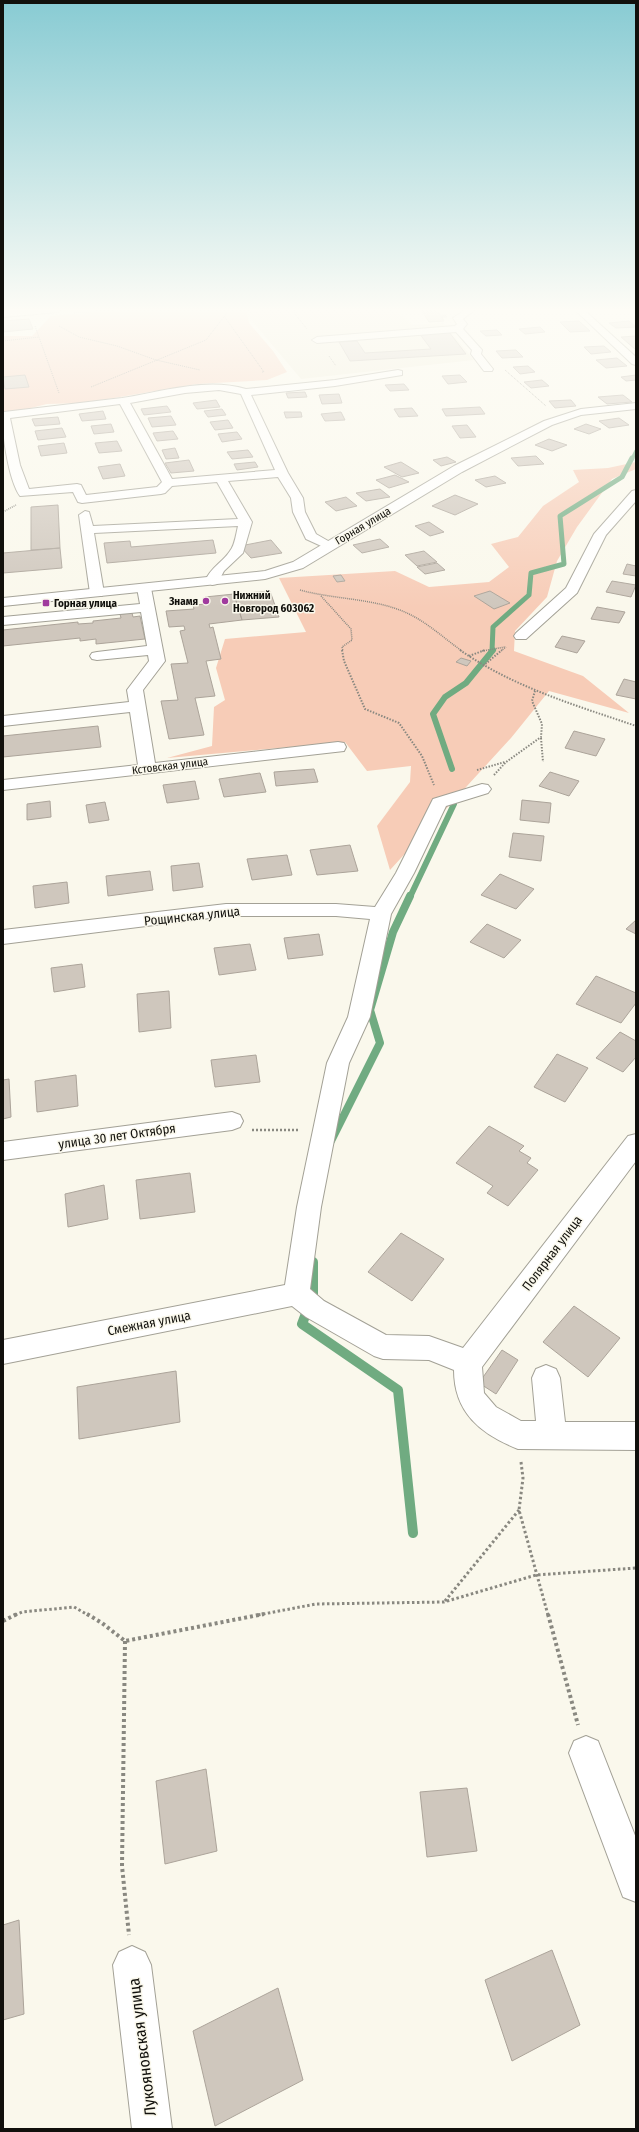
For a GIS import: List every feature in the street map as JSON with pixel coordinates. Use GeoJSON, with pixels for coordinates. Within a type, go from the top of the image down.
{"type":"FeatureCollection","features":[{"type":"Feature","properties":{"kind":"street"},"geometry":{"type":"LineString","coordinates":[[39,408],[4,415],[14,466],[24,493],[77,488],[82,499],[97,593]]}},
{"type":"Feature","properties":{"kind":"street"},"geometry":{"type":"LineString","coordinates":[[128,408],[168,483]]}},
{"type":"Feature","properties":{"kind":"street"},"geometry":{"type":"LineString","coordinates":[[250,408],[282,473],[297,498],[299,512],[311,536],[330,546]]}},
{"type":"Feature","properties":{"kind":"street","name":"Горная улица"},"geometry":{"type":"LineString","coordinates":[[3,602],[212,581],[282,572],[330,546],[458,469],[565,416],[605,408]]}},
{"type":"Feature","properties":{"kind":"street"},"geometry":{"type":"LineString","coordinates":[[82,499],[161,490],[168,483],[282,473]]}},
{"type":"Feature","properties":{"kind":"street"},"geometry":{"type":"LineString","coordinates":[[212,581],[214,574],[223,563],[236,552],[246,522],[221,479]]}},
{"type":"Feature","properties":{"kind":"street"},"geometry":{"type":"LineString","coordinates":[[521,636],[572,590],[600,534],[636,494]]}},
{"type":"Feature","properties":{"kind":"street"},"geometry":{"type":"LineString","coordinates":[[87,530],[246,522]]}},
{"type":"Feature","properties":{"kind":"street"},"geometry":{"type":"LineString","coordinates":[[144,588],[157,661],[136,690],[137,706],[148,768]]}},
{"type":"Feature","properties":{"kind":"street"},"geometry":{"type":"LineString","coordinates":[[3,621],[148,607]]}},
{"type":"Feature","properties":{"kind":"street"},"geometry":{"type":"LineString","coordinates":[[97,656],[156,650]]}},
{"type":"Feature","properties":{"kind":"street"},"geometry":{"type":"LineString","coordinates":[[3,721],[137,706]]}},
{"type":"Feature","properties":{"kind":"street","name":"Кстовская улица"},"geometry":{"type":"LineString","coordinates":[[3,785],[338,747]]}},
{"type":"Feature","properties":{"kind":"street"},"geometry":{"type":"LineString","coordinates":[[482,790],[439,803],[405,872],[381,914],[359,1017],[338,1063],[309,1207],[305,1302],[383,1347],[429,1348],[468,1363],[468,1382],[472,1399],[486,1416],[518,1435],[636,1436]]}},
{"type":"Feature","properties":{"kind":"street","name":"Рощинская улица"},"geometry":{"type":"LineString","coordinates":[[3,937],[226,910],[336,910],[381,914]]}},
{"type":"Feature","properties":{"kind":"street","name":"улица 30 лет Октября"},"geometry":{"type":"LineString","coordinates":[[3,1151],[232,1121]]}},
{"type":"Feature","properties":{"kind":"street","name":"Полярная улица"},"geometry":{"type":"LineString","coordinates":[[468,1363],[636,1143]]}},
{"type":"Feature","properties":{"kind":"street","name":"Смежная улица"},"geometry":{"type":"LineString","coordinates":[[3,1352],[305,1302]]}},
{"type":"Feature","properties":{"kind":"street"},"geometry":{"type":"LineString","coordinates":[[546,1378],[552,1436]]}},
{"type":"Feature","properties":{"kind":"street"},"geometry":{"type":"LineString","coordinates":[[586,1754],[636,1884]]}},
{"type":"Feature","properties":{"kind":"street","name":"Лукояновская улица"},"geometry":{"type":"LineString","coordinates":[[132,1965],[152,2129]]}},
{"type":"Feature","properties":{"kind":"path"},"geometry":{"type":"LineString","coordinates":[[548,408],[565,416]]}},
{"type":"Feature","properties":{"kind":"path"},"geometry":{"type":"LineString","coordinates":[[300,590],[321,596],[377,604],[411,616],[483,666],[534,691],[636,726]]}},
{"type":"Feature","properties":{"kind":"path"},"geometry":{"type":"LineString","coordinates":[[321,596],[351,629],[352,640],[342,647],[344,661],[366,709],[399,723],[422,756],[439,803]]}},
{"type":"Feature","properties":{"kind":"path"},"geometry":{"type":"LineString","coordinates":[[483,666],[521,636]]}},
{"type":"Feature","properties":{"kind":"path"},"geometry":{"type":"LineString","coordinates":[[469,656],[488,648],[506,647]]}},
{"type":"Feature","properties":{"kind":"path"},"geometry":{"type":"LineString","coordinates":[[534,691],[532,701],[542,724],[541,737],[543,762]]}},
{"type":"Feature","properties":{"kind":"path"},"geometry":{"type":"LineString","coordinates":[[482,790],[506,762],[541,737]]}},
{"type":"Feature","properties":{"kind":"path"},"geometry":{"type":"LineString","coordinates":[[232,1121],[257,1132],[325,1129]]}},
{"type":"Feature","properties":{"kind":"path"},"geometry":{"type":"LineString","coordinates":[[518,1435],[523,1478],[519,1510],[586,1754]]}},
{"type":"Feature","properties":{"kind":"path"},"geometry":{"type":"LineString","coordinates":[[444,1602],[519,1510]]}},
{"type":"Feature","properties":{"kind":"path"},"geometry":{"type":"LineString","coordinates":[[3,1621],[22,1612],[74,1607],[102,1623],[125,1641],[316,1604],[444,1602],[536,1575],[636,1568]]}},
{"type":"Feature","properties":{"kind":"path"},"geometry":{"type":"LineString","coordinates":[[125,1641],[122,1866],[132,1965]]}},
{"type":"Feature","properties":{"kind":"shaded area"},"geometry":{"type":"Polygon","coordinates":[[[3,408],[29,408],[3,415],[3,408]]]}},
{"type":"Feature","properties":{"kind":"shaded area"},"geometry":{"type":"Polygon","coordinates":[[[636,462],[636,469],[612,479],[577,527],[557,561],[547,597],[515,631],[514,651],[583,676],[629,713],[549,691],[511,738],[390,870],[377,826],[410,782],[411,766],[367,771],[345,742],[167,758],[212,746],[214,707],[225,700],[216,668],[225,639],[306,632],[279,578],[395,571],[429,587],[489,582],[509,567],[491,544],[518,537],[543,506],[579,482],[573,470],[608,468],[636,462]]]}},
{"type":"Feature","properties":{"kind":"building"},"geometry":{"type":"Polygon","coordinates":[[[169,408],[171,412],[144,415],[141,409],[169,408]]]}},
{"type":"Feature","properties":{"kind":"building"},"geometry":{"type":"Polygon","coordinates":[[[412,408],[418,416],[399,417],[394,409],[412,408]]]}},
{"type":"Feature","properties":{"kind":"building"},"geometry":{"type":"Polygon","coordinates":[[[481,408],[485,414],[446,416],[442,409],[481,408]]]}},
{"type":"Feature","properties":{"kind":"building"},"geometry":{"type":"Polygon","coordinates":[[[222,409],[226,415],[208,417],[204,411],[222,409]]]}},
{"type":"Feature","properties":{"kind":"building"},"geometry":{"type":"Polygon","coordinates":[[[103,411],[106,419],[82,421],[79,414],[103,411]]]}},
{"type":"Feature","properties":{"kind":"building"},"geometry":{"type":"Polygon","coordinates":[[[284,412],[301,412],[302,417],[286,418],[284,412]]]}},
{"type":"Feature","properties":{"kind":"building"},"geometry":{"type":"Polygon","coordinates":[[[341,412],[345,420],[325,421],[321,414],[341,412]]]}},
{"type":"Feature","properties":{"kind":"building"},"geometry":{"type":"Polygon","coordinates":[[[171,416],[176,425],[152,427],[148,418],[171,416]]]}},
{"type":"Feature","properties":{"kind":"building"},"geometry":{"type":"Polygon","coordinates":[[[58,417],[60,424],[35,426],[32,419],[58,417]]]}},
{"type":"Feature","properties":{"kind":"building"},"geometry":{"type":"Polygon","coordinates":[[[619,418],[629,425],[609,428],[599,421],[619,418]]]}},
{"type":"Feature","properties":{"kind":"building"},"geometry":{"type":"Polygon","coordinates":[[[228,420],[233,428],[215,430],[210,422],[228,420]]]}},
{"type":"Feature","properties":{"kind":"building"},"geometry":{"type":"Polygon","coordinates":[[[111,424],[114,432],[94,434],[91,426],[111,424]]]}},
{"type":"Feature","properties":{"kind":"building"},"geometry":{"type":"Polygon","coordinates":[[[586,424],[601,429],[589,434],[574,429],[586,424]]]}},
{"type":"Feature","properties":{"kind":"building"},"geometry":{"type":"Polygon","coordinates":[[[467,425],[476,437],[460,438],[452,426],[467,425]]]}},
{"type":"Feature","properties":{"kind":"building"},"geometry":{"type":"Polygon","coordinates":[[[62,428],[66,437],[38,440],[35,431],[62,428]]]}},
{"type":"Feature","properties":{"kind":"building"},"geometry":{"type":"Polygon","coordinates":[[[173,431],[178,439],[157,441],[153,433],[173,431]]]}},
{"type":"Feature","properties":{"kind":"building"},"geometry":{"type":"Polygon","coordinates":[[[237,432],[242,439],[222,442],[218,434],[237,432]]]}},
{"type":"Feature","properties":{"kind":"building"},"geometry":{"type":"Polygon","coordinates":[[[549,439],[567,445],[552,451],[535,445],[549,439]]]}},
{"type":"Feature","properties":{"kind":"building"},"geometry":{"type":"Polygon","coordinates":[[[117,441],[122,451],[99,453],[95,443],[117,441]]]}},
{"type":"Feature","properties":{"kind":"building"},"geometry":{"type":"Polygon","coordinates":[[[64,443],[67,453],[41,456],[38,446],[64,443]]]}},
{"type":"Feature","properties":{"kind":"building"},"geometry":{"type":"Polygon","coordinates":[[[175,448],[179,458],[166,459],[162,450],[175,448]]]}},
{"type":"Feature","properties":{"kind":"building"},"geometry":{"type":"Polygon","coordinates":[[[248,450],[253,457],[232,459],[227,452],[248,450]]]}},
{"type":"Feature","properties":{"kind":"building"},"geometry":{"type":"Polygon","coordinates":[[[536,456],[544,464],[518,466],[511,458],[536,456]]]}},
{"type":"Feature","properties":{"kind":"building"},"geometry":{"type":"Polygon","coordinates":[[[447,457],[456,462],[441,466],[433,460],[447,457]]]}},
{"type":"Feature","properties":{"kind":"building"},"geometry":{"type":"Polygon","coordinates":[[[189,460],[194,471],[171,473],[165,463],[189,460]]]}},
{"type":"Feature","properties":{"kind":"building"},"geometry":{"type":"Polygon","coordinates":[[[255,462],[258,467],[237,470],[234,464],[255,462]]]}},
{"type":"Feature","properties":{"kind":"building"},"geometry":{"type":"Polygon","coordinates":[[[401,462],[419,473],[402,477],[384,467],[401,462]]]}},
{"type":"Feature","properties":{"kind":"building"},"geometry":{"type":"Polygon","coordinates":[[[120,464],[125,476],[103,479],[98,467],[120,464]]]}},
{"type":"Feature","properties":{"kind":"building"},"geometry":{"type":"Polygon","coordinates":[[[395,475],[409,482],[389,488],[376,480],[395,475]]]}},
{"type":"Feature","properties":{"kind":"building"},"geometry":{"type":"Polygon","coordinates":[[[495,476],[506,483],[486,487],[475,480],[495,476]]]}},
{"type":"Feature","properties":{"kind":"building"},"geometry":{"type":"Polygon","coordinates":[[[380,489],[390,497],[366,501],[356,493],[380,489]]]}},
{"type":"Feature","properties":{"kind":"building"},"geometry":{"type":"Polygon","coordinates":[[[455,495],[478,504],[455,515],[432,506],[455,495]]]}},
{"type":"Feature","properties":{"kind":"building"},"geometry":{"type":"Polygon","coordinates":[[[346,497],[357,506],[336,511],[325,502],[346,497]]]}},
{"type":"Feature","properties":{"kind":"building"},"geometry":{"type":"Polygon","coordinates":[[[58,505],[60,548],[31,550],[31,507],[58,505]]]}},
{"type":"Feature","properties":{"kind":"building"},"geometry":{"type":"Polygon","coordinates":[[[429,522],[444,532],[430,536],[415,526],[429,522]]]}},
{"type":"Feature","properties":{"kind":"building"},"geometry":{"type":"Polygon","coordinates":[[[380,539],[389,547],[362,553],[353,545],[380,539]]]}},
{"type":"Feature","properties":{"kind":"building"},"geometry":{"type":"Polygon","coordinates":[[[213,540],[216,553],[107,563],[104,543],[130,541],[131,547],[213,540]]]}},
{"type":"Feature","properties":{"kind":"building"},"geometry":{"type":"Polygon","coordinates":[[[271,540],[282,553],[251,558],[240,546],[271,540]]]}},
{"type":"Feature","properties":{"kind":"building"},"geometry":{"type":"Polygon","coordinates":[[[60,548],[62,568],[3,573],[3,553],[60,548]]]}},
{"type":"Feature","properties":{"kind":"building"},"geometry":{"type":"Polygon","coordinates":[[[424,551],[437,562],[417,566],[405,555],[424,551]]]}},
{"type":"Feature","properties":{"kind":"building"},"geometry":{"type":"Polygon","coordinates":[[[437,563],[445,570],[425,574],[417,567],[437,563]]]}},
{"type":"Feature","properties":{"kind":"building"},"geometry":{"type":"Polygon","coordinates":[[[627,564],[636,566],[636,576],[623,574],[627,564]]]}},
{"type":"Feature","properties":{"kind":"building"},"geometry":{"type":"Polygon","coordinates":[[[341,575],[345,581],[337,582],[333,576],[341,575]]]}},
{"type":"Feature","properties":{"kind":"building"},"geometry":{"type":"Polygon","coordinates":[[[612,581],[636,585],[631,597],[606,592],[612,581]]]}},
{"type":"Feature","properties":{"kind":"building"},"geometry":{"type":"Polygon","coordinates":[[[270,591],[279,617],[242,620],[234,594],[270,591]]]}},
{"type":"Feature","properties":{"kind":"building"},"geometry":{"type":"Polygon","coordinates":[[[490,591],[510,603],[494,609],[474,596],[490,591]]]}},
{"type":"Feature","properties":{"kind":"building"},"geometry":{"type":"Polygon","coordinates":[[[234,594],[242,620],[209,624],[210,628],[213,627],[221,659],[206,661],[215,696],[195,698],[204,735],[169,739],[161,701],[178,700],[171,664],[188,663],[180,631],[185,630],[184,626],[169,627],[166,611],[194,609],[193,605],[207,604],[205,597],[234,594]]]}},
{"type":"Feature","properties":{"kind":"building"},"geometry":{"type":"Polygon","coordinates":[[[597,607],[625,612],[619,623],[591,619],[597,607]]]}},
{"type":"Feature","properties":{"kind":"building"},"geometry":{"type":"Polygon","coordinates":[[[132,613],[133,617],[140,616],[145,639],[96,644],[96,639],[80,641],[80,638],[3,646],[3,630],[78,622],[78,624],[93,623],[93,621],[121,618],[120,614],[132,613]]]}},
{"type":"Feature","properties":{"kind":"building"},"geometry":{"type":"Polygon","coordinates":[[[562,636],[585,641],[577,653],[555,647],[562,636]]]}},
{"type":"Feature","properties":{"kind":"building"},"geometry":{"type":"Polygon","coordinates":[[[461,658],[471,661],[467,666],[456,662],[461,658]]]}},
{"type":"Feature","properties":{"kind":"building"},"geometry":{"type":"Polygon","coordinates":[[[624,679],[636,682],[636,699],[616,695],[624,679]]]}},
{"type":"Feature","properties":{"kind":"building"},"geometry":{"type":"Polygon","coordinates":[[[98,726],[101,747],[3,757],[3,736],[98,726]]]}},
{"type":"Feature","properties":{"kind":"building"},"geometry":{"type":"Polygon","coordinates":[[[574,731],[605,739],[596,756],[565,748],[574,731]]]}},
{"type":"Feature","properties":{"kind":"building"},"geometry":{"type":"Polygon","coordinates":[[[314,769],[318,782],[276,786],[274,772],[314,769]]]}},
{"type":"Feature","properties":{"kind":"building"},"geometry":{"type":"Polygon","coordinates":[[[550,772],[579,781],[569,796],[539,786],[550,772]]]}},
{"type":"Feature","properties":{"kind":"building"},"geometry":{"type":"Polygon","coordinates":[[[260,773],[266,792],[224,797],[219,779],[260,773]]]}},
{"type":"Feature","properties":{"kind":"building"},"geometry":{"type":"Polygon","coordinates":[[[195,781],[199,799],[167,803],[163,785],[195,781]]]}},
{"type":"Feature","properties":{"kind":"building"},"geometry":{"type":"Polygon","coordinates":[[[522,800],[551,803],[549,823],[520,820],[522,800]]]}},
{"type":"Feature","properties":{"kind":"building"},"geometry":{"type":"Polygon","coordinates":[[[50,801],[51,817],[27,820],[27,804],[50,801]]]}},
{"type":"Feature","properties":{"kind":"building"},"geometry":{"type":"Polygon","coordinates":[[[105,802],[109,820],[89,823],[86,805],[105,802]]]}},
{"type":"Feature","properties":{"kind":"building"},"geometry":{"type":"Polygon","coordinates":[[[513,833],[544,836],[541,861],[509,857],[513,833]]]}},
{"type":"Feature","properties":{"kind":"building"},"geometry":{"type":"Polygon","coordinates":[[[350,845],[358,871],[317,875],[310,850],[350,845]]]}},
{"type":"Feature","properties":{"kind":"building"},"geometry":{"type":"Polygon","coordinates":[[[287,855],[292,875],[252,880],[247,859],[287,855]]]}},
{"type":"Feature","properties":{"kind":"building"},"geometry":{"type":"Polygon","coordinates":[[[199,863],[203,887],[173,891],[171,866],[199,863]]]}},
{"type":"Feature","properties":{"kind":"building"},"geometry":{"type":"Polygon","coordinates":[[[150,871],[153,890],[108,896],[106,876],[150,871]]]}},
{"type":"Feature","properties":{"kind":"building"},"geometry":{"type":"Polygon","coordinates":[[[500,874],[534,889],[516,909],[481,895],[500,874]]]}},
{"type":"Feature","properties":{"kind":"building"},"geometry":{"type":"Polygon","coordinates":[[[67,882],[69,903],[35,908],[33,886],[67,882]]]}},
{"type":"Feature","properties":{"kind":"building"},"geometry":{"type":"Polygon","coordinates":[[[636,920],[636,934],[626,929],[636,920]]]}},
{"type":"Feature","properties":{"kind":"building"},"geometry":{"type":"Polygon","coordinates":[[[487,924],[521,940],[504,958],[470,942],[487,924]]]}},
{"type":"Feature","properties":{"kind":"building"},"geometry":{"type":"Polygon","coordinates":[[[319,934],[323,955],[288,959],[284,938],[319,934]]]}},
{"type":"Feature","properties":{"kind":"building"},"geometry":{"type":"Polygon","coordinates":[[[250,944],[256,970],[219,975],[214,948],[250,944]]]}},
{"type":"Feature","properties":{"kind":"building"},"geometry":{"type":"Polygon","coordinates":[[[82,964],[85,987],[54,992],[51,968],[82,964]]]}},
{"type":"Feature","properties":{"kind":"building"},"geometry":{"type":"Polygon","coordinates":[[[596,976],[636,993],[636,1003],[621,1023],[576,1004],[596,976]]]}},
{"type":"Feature","properties":{"kind":"building"},"geometry":{"type":"Polygon","coordinates":[[[169,991],[171,1028],[139,1032],[137,994],[169,991]]]}},
{"type":"Feature","properties":{"kind":"building"},"geometry":{"type":"Polygon","coordinates":[[[620,1032],[636,1041],[636,1057],[623,1072],[596,1058],[620,1032]]]}},
{"type":"Feature","properties":{"kind":"building"},"geometry":{"type":"Polygon","coordinates":[[[557,1054],[588,1068],[565,1102],[534,1087],[557,1054]]]}},
{"type":"Feature","properties":{"kind":"building"},"geometry":{"type":"Polygon","coordinates":[[[256,1055],[260,1082],[215,1087],[211,1060],[256,1055]]]}},
{"type":"Feature","properties":{"kind":"building"},"geometry":{"type":"Polygon","coordinates":[[[76,1075],[78,1106],[37,1112],[35,1081],[76,1075]]]}},
{"type":"Feature","properties":{"kind":"building"},"geometry":{"type":"Polygon","coordinates":[[[9,1079],[11,1117],[3,1119],[3,1080],[9,1079]]]}},
{"type":"Feature","properties":{"kind":"building"},"geometry":{"type":"Polygon","coordinates":[[[489,1126],[524,1146],[519,1151],[531,1158],[527,1163],[538,1170],[508,1206],[487,1193],[493,1186],[456,1163],[489,1126]]]}},
{"type":"Feature","properties":{"kind":"building"},"geometry":{"type":"Polygon","coordinates":[[[190,1173],[195,1212],[140,1219],[136,1180],[190,1173]]]}},
{"type":"Feature","properties":{"kind":"building"},"geometry":{"type":"Polygon","coordinates":[[[104,1185],[108,1219],[68,1227],[65,1194],[104,1185]]]}},
{"type":"Feature","properties":{"kind":"building"},"geometry":{"type":"Polygon","coordinates":[[[401,1233],[444,1259],[412,1301],[368,1272],[401,1233]]]}},
{"type":"Feature","properties":{"kind":"building"},"geometry":{"type":"Polygon","coordinates":[[[574,1306],[620,1338],[588,1377],[543,1342],[574,1306]]]}},
{"type":"Feature","properties":{"kind":"building"},"geometry":{"type":"Polygon","coordinates":[[[502,1350],[518,1360],[496,1394],[479,1383],[502,1350]]]}},
{"type":"Feature","properties":{"kind":"building"},"geometry":{"type":"Polygon","coordinates":[[[176,1371],[180,1422],[79,1439],[77,1387],[176,1371]]]}},
{"type":"Feature","properties":{"kind":"building"},"geometry":{"type":"Polygon","coordinates":[[[206,1769],[217,1851],[165,1864],[156,1781],[206,1769]]]}},
{"type":"Feature","properties":{"kind":"building"},"geometry":{"type":"Polygon","coordinates":[[[467,1788],[477,1851],[427,1857],[420,1792],[467,1788]]]}},
{"type":"Feature","properties":{"kind":"building"},"geometry":{"type":"Polygon","coordinates":[[[19,1920],[24,2014],[3,2020],[3,1925],[19,1920]]]}},
{"type":"Feature","properties":{"kind":"building"},"geometry":{"type":"Polygon","coordinates":[[[552,1950],[580,2025],[512,2061],[485,1980],[552,1950]]]}},
{"type":"Feature","properties":{"kind":"building"},"geometry":{"type":"Polygon","coordinates":[[[278,1988],[303,2080],[215,2126],[193,2031],[278,1988]]]}},
{"type":"Feature","properties":{"kind":"waterway"},"geometry":{"type":"LineString","coordinates":[[632,459],[636,451]]}},
{"type":"Feature","properties":{"kind":"waterway"},"geometry":{"type":"LineString","coordinates":[[492,651],[493,627],[529,595],[531,573],[564,564],[560,516],[622,477],[632,458]]}},
{"type":"Feature","properties":{"kind":"waterway"},"geometry":{"type":"LineString","coordinates":[[452,769],[433,714],[445,697],[466,683],[493,650]]}},
{"type":"Feature","properties":{"kind":"waterway"},"geometry":{"type":"LineString","coordinates":[[410,897],[454,804]]}},
{"type":"Feature","properties":{"kind":"waterway"},"geometry":{"type":"LineString","coordinates":[[331,1141],[380,1043],[370,1010],[393,932],[410,896]]}},
{"type":"Feature","properties":{"kind":"waterway"},"geometry":{"type":"LineString","coordinates":[[313,1262],[313,1295],[302,1324],[398,1390],[413,1533]]}},
{"type":"Feature","properties":{"kind":"place","name":"Знамя"},"geometry":{"type":"Point","coordinates":[206,601]}},
{"type":"Feature","properties":{"kind":"place","name":"Нижний Новгород 603062"},"geometry":{"type":"Point","coordinates":[225,601]}},
{"type":"Feature","properties":{"kind":"place","name":"Горная улица"},"geometry":{"type":"Point","coordinates":[46,603]}}]}
